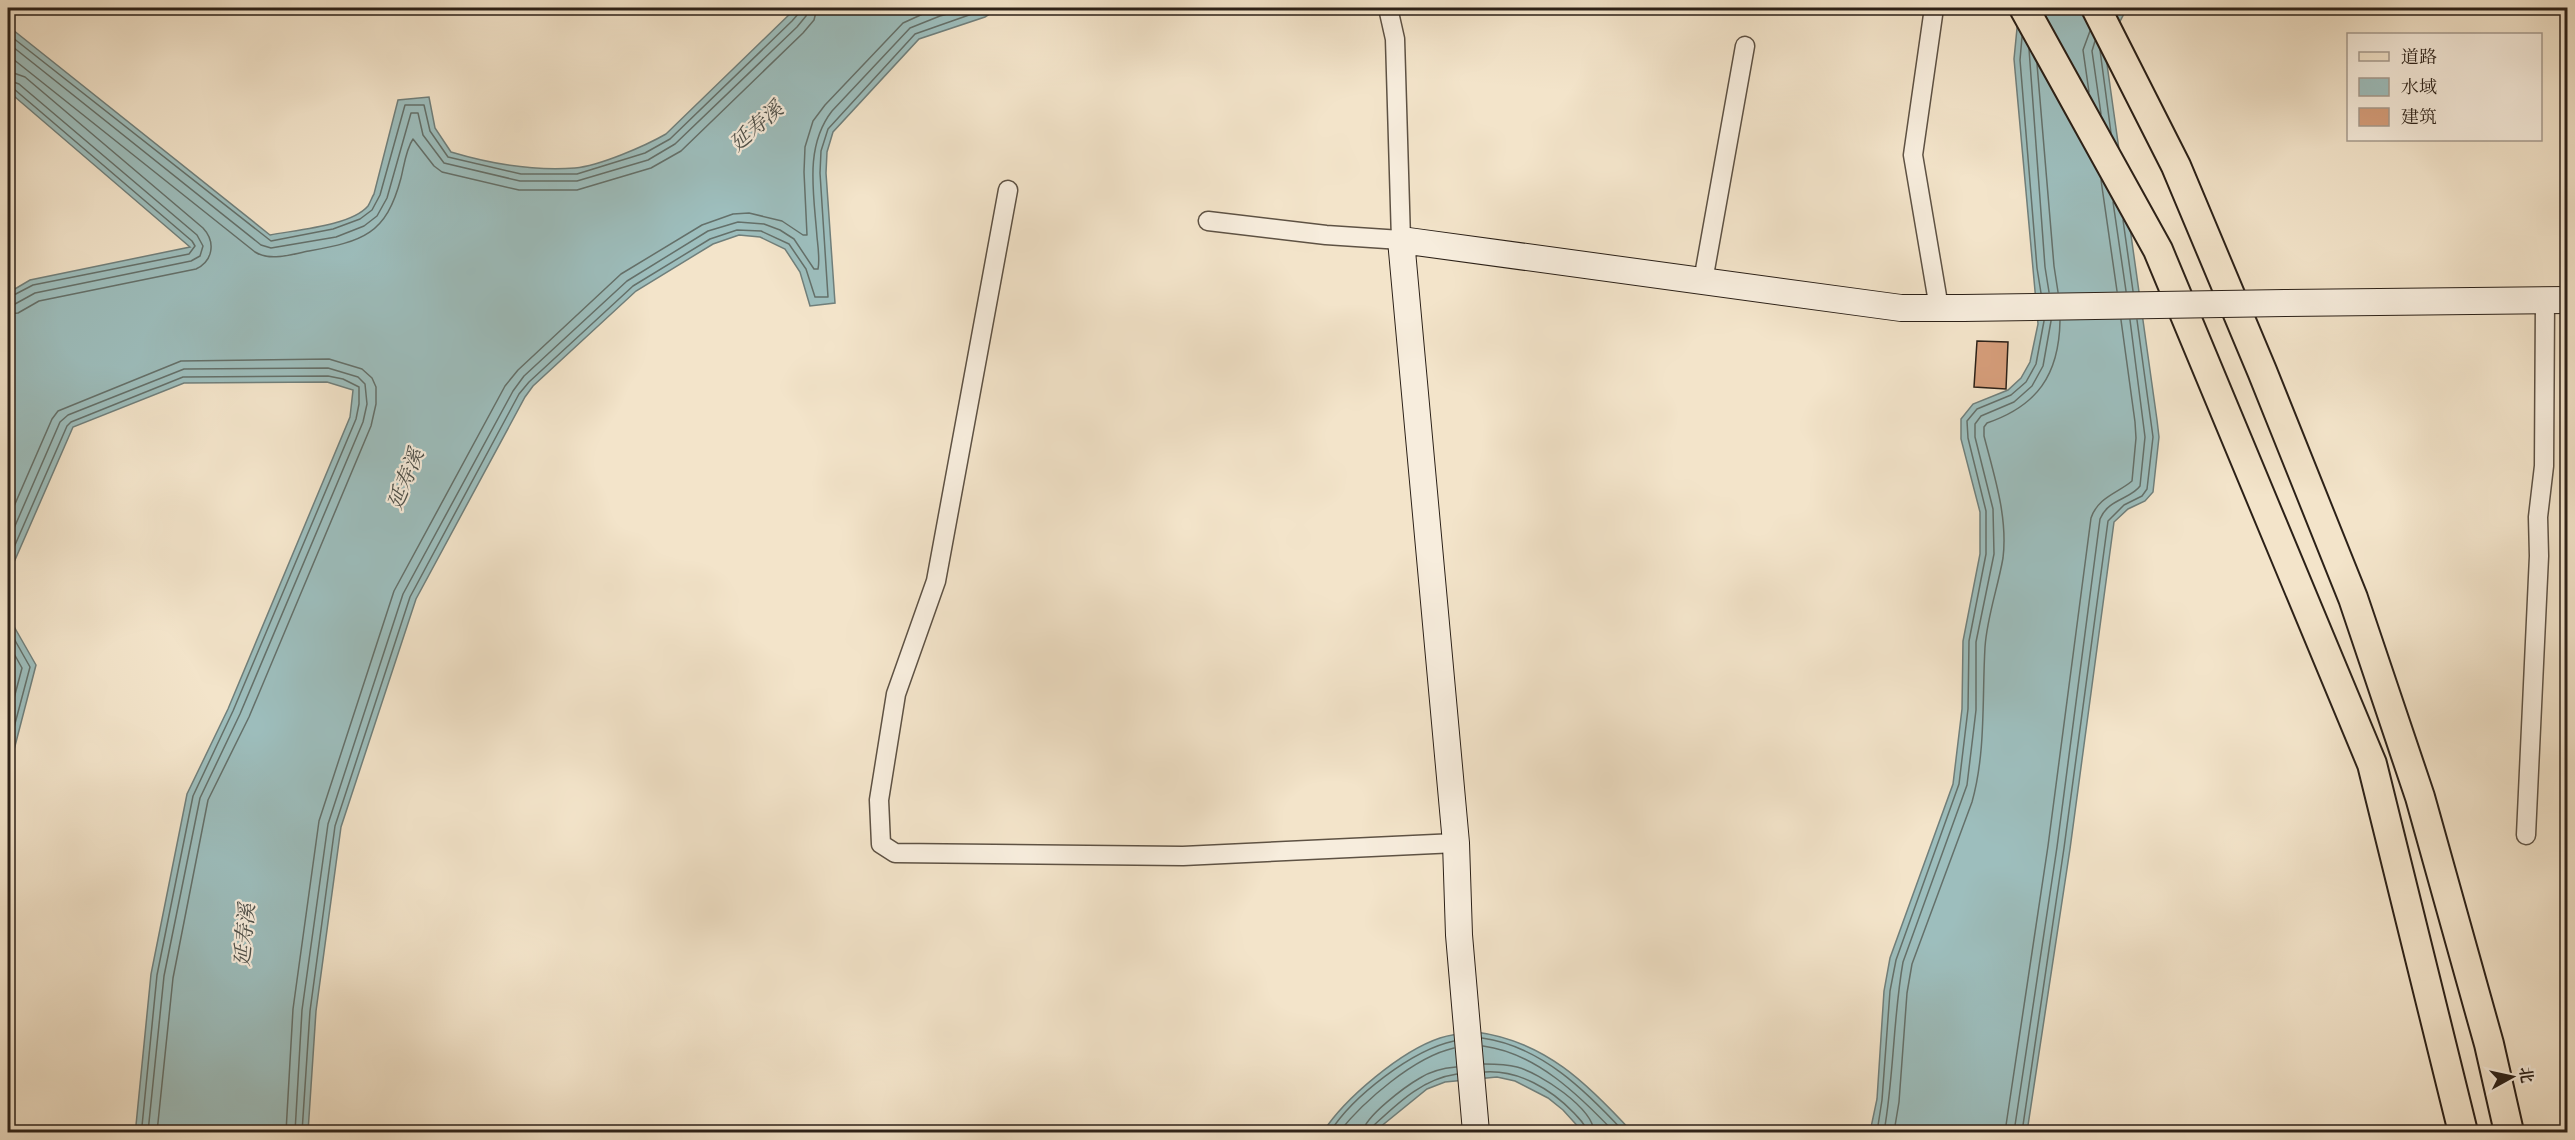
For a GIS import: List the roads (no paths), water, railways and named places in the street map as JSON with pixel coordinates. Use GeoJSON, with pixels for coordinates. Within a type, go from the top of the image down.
{"type":"FeatureCollection","features":[{"type":"Feature","properties":{"kind":"main road"},"geometry":{"type":"LineString","coordinates":[[2024,8],[2158,250],[2372,764],[2463,1132]]}},
{"type":"Feature","properties":{"kind":"main road"},"geometry":{"type":"LineString","coordinates":[[2096,8],[2176,166],[2262,371],[2353,598],[2420,797],[2489,1044],[2509,1132]]}},
{"type":"Feature","properties":{"kind":"street"},"geometry":{"type":"LineString","coordinates":[[1388,8],[1395,39],[1401,240],[1456,843],[1459,935],[1476,1132]]}},
{"type":"Feature","properties":{"kind":"street"},"geometry":{"type":"LineString","coordinates":[[1934,8],[1913,155],[1951,308]]}},
{"type":"Feature","properties":{"kind":"street"},"geometry":{"type":"LineString","coordinates":[[1703,281],[1745,46]]}},
{"type":"Feature","properties":{"kind":"street"},"geometry":{"type":"LineString","coordinates":[[1008,190],[936,581],[896,694],[879,800],[881,843],[895,853],[1183,856],[1456,843]]}},
{"type":"Feature","properties":{"kind":"street"},"geometry":{"type":"LineString","coordinates":[[1208,221],[1326,235],[1401,240],[1901,308],[2556,300],[2538,517],[2539,556],[2526,835]]}},
{"type":"Feature","properties":{"kind":"water","name":"延寿溪"},"geometry":{"type":"Polygon","coordinates":[[[796,8],[999,8],[985,17],[919,39],[833,132],[827,152],[826,173],[835,303],[810,306],[800,272],[785,249],[760,237],[739,235],[713,244],[636,291],[533,386],[525,397],[416,599],[341,827],[316,1011],[308,1132],[133,1132],[136,1125],[151,974],[187,794],[228,709],[350,417],[353,390],[327,382],[184,383],[73,427],[8,576],[8,293],[30,280],[190,247],[8,91],[8,26],[270,235],[336,223],[360,213],[368,206],[374,194],[398,100],[429,97],[435,128],[451,152],[481,160],[528,167],[560,169],[596,164],[622,155],[666,134],[796,8]]]}},
{"type":"Feature","properties":{"kind":"water"},"geometry":{"type":"Polygon","coordinates":[[[2019,8],[2127,8],[2105,50],[2159,437],[2153,492],[2145,501],[2128,509],[2114,522],[2070,849],[2027,1132],[1870,1132],[1877,1099],[1884,991],[1890,958],[1953,784],[1962,709],[1963,641],[1980,554],[1980,512],[1961,439],[1961,419],[1973,404],[2008,390],[2021,378],[2030,362],[2038,324],[2014,59],[2019,8]]]}},
{"type":"Feature","properties":{"kind":"water"},"geometry":{"type":"Polygon","coordinates":[[[8,616],[36,665],[8,773],[8,616]]]}},
{"type":"Feature","properties":{"kind":"water"},"geometry":{"type":"Polygon","coordinates":[[[1476,1032],[1501,1037],[1523,1045],[1563,1067],[1599,1097],[1632,1132],[1583,1132],[1563,1110],[1548,1098],[1515,1081],[1497,1077],[1445,1082],[1427,1089],[1374,1132],[1323,1132],[1359,1091],[1408,1053],[1440,1038],[1476,1032]]]}}]}
